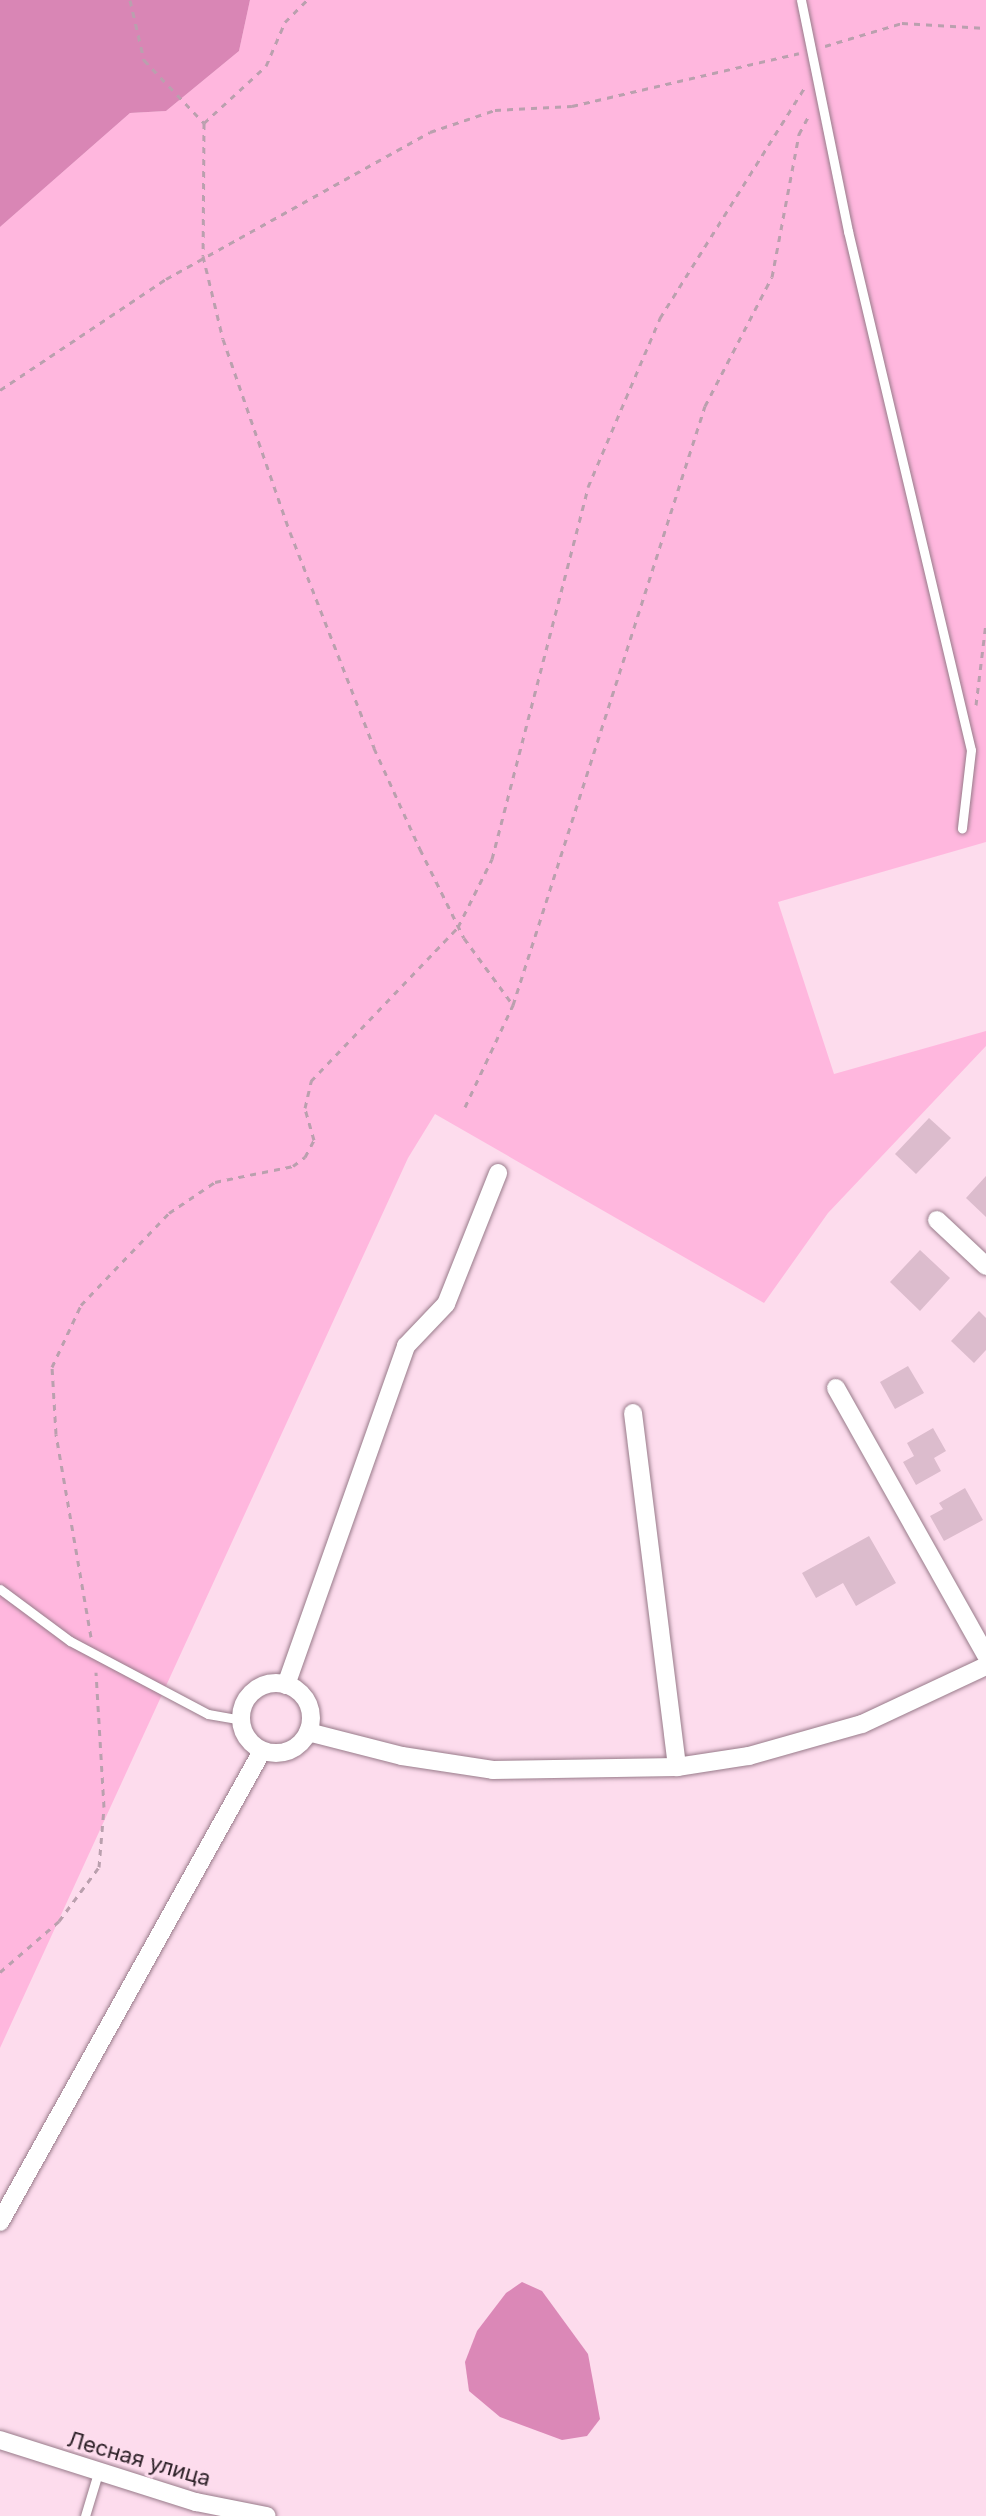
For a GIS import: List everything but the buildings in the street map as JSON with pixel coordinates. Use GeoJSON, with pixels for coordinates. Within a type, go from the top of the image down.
{"type":"FeatureCollection","features":[{"type":"Feature","properties":{"kind":"street"},"geometry":{"type":"LineString","coordinates":[[286,1685],[406,1346],[446,1304],[498,1173]]}},
{"type":"Feature","properties":{"kind":"street"},"geometry":{"type":"LineString","coordinates":[[937,1220],[986,1266]]}},
{"type":"Feature","properties":{"kind":"street"},"geometry":{"type":"LineString","coordinates":[[836,1388],[986,1655]]}},
{"type":"Feature","properties":{"kind":"street"},"geometry":{"type":"LineString","coordinates":[[633,1413],[677,1767]]}},
{"type":"Feature","properties":{"kind":"street"},"geometry":{"type":"LineString","coordinates":[[308,1732],[402,1756],[493,1770],[677,1767],[749,1756],[862,1724],[986,1666]]}},
{"type":"Feature","properties":{"kind":"street"},"geometry":{"type":"LineString","coordinates":[[286,1685],[308,1704],[308,1732],[289,1751],[262,1751],[247,1739],[241,1720],[245,1702],[259,1688],[286,1685]]}},
{"type":"Feature","properties":{"kind":"street"},"geometry":{"type":"LineString","coordinates":[[0,2222],[262,1751]]}},
{"type":"Feature","properties":{"kind":"street","name":"Лесная улица"},"geometry":{"type":"LineString","coordinates":[[0,2440],[196,2502],[267,2516]]}},
{"type":"Feature","properties":{"kind":"lane"},"geometry":{"type":"LineString","coordinates":[[801,0],[814,72],[971,750],[962,828]]}},
{"type":"Feature","properties":{"kind":"lane"},"geometry":{"type":"LineString","coordinates":[[0,1589],[95,1654],[208,1714],[241,1720]]}},
{"type":"Feature","properties":{"kind":"lane"},"geometry":{"type":"LineString","coordinates":[[85,2516],[98,2473]]}},
{"type":"Feature","properties":{"kind":"path"},"geometry":{"type":"LineString","coordinates":[[130,0],[144,60],[204,123],[203,256],[223,339],[290,532],[374,748],[458,927],[513,1005]]}},
{"type":"Feature","properties":{"kind":"path"},"geometry":{"type":"LineString","coordinates":[[204,123],[266,66],[285,22],[307,0]]}},
{"type":"Feature","properties":{"kind":"path"},"geometry":{"type":"LineString","coordinates":[[0,390],[203,256],[430,132],[495,110],[572,106],[810,51],[902,23],[986,28]]}},
{"type":"Feature","properties":{"kind":"path"},"geometry":{"type":"LineString","coordinates":[[0,1972],[59,1921],[99,1867],[104,1807],[95,1654],[58,1448],[52,1367],[81,1305],[169,1213],[215,1182],[293,1166],[305,1157],[314,1140],[305,1108],[311,1081],[458,927],[492,859],[588,487],[660,318],[814,72]]}},
{"type":"Feature","properties":{"kind":"path"},"geometry":{"type":"LineString","coordinates":[[465,1107],[513,1005],[705,406],[772,277],[799,134],[819,93]]}},
{"type":"Feature","properties":{"kind":"path"},"geometry":{"type":"LineString","coordinates":[[976,708],[986,622]]}},
{"type":"Feature","properties":{"kind":"shaded area"},"geometry":{"type":"Polygon","coordinates":[[[0,0],[250,0],[239,51],[166,111],[130,113],[0,227],[0,0]]]}},
{"type":"Feature","properties":{"kind":"shaded area"},"geometry":{"type":"Polygon","coordinates":[[[250,0],[986,0],[986,842],[778,902],[834,1074],[986,1031],[986,1046],[828,1213],[764,1303],[435,1114],[408,1158],[0,2048],[0,227],[130,113],[166,111],[239,51],[250,0]]]}},
{"type":"Feature","properties":{"kind":"shaded area"},"geometry":{"type":"Polygon","coordinates":[[[522,2282],[542,2291],[588,2354],[600,2419],[587,2436],[562,2440],[500,2417],[469,2391],[465,2362],[477,2331],[506,2293],[522,2282]]]}}]}
